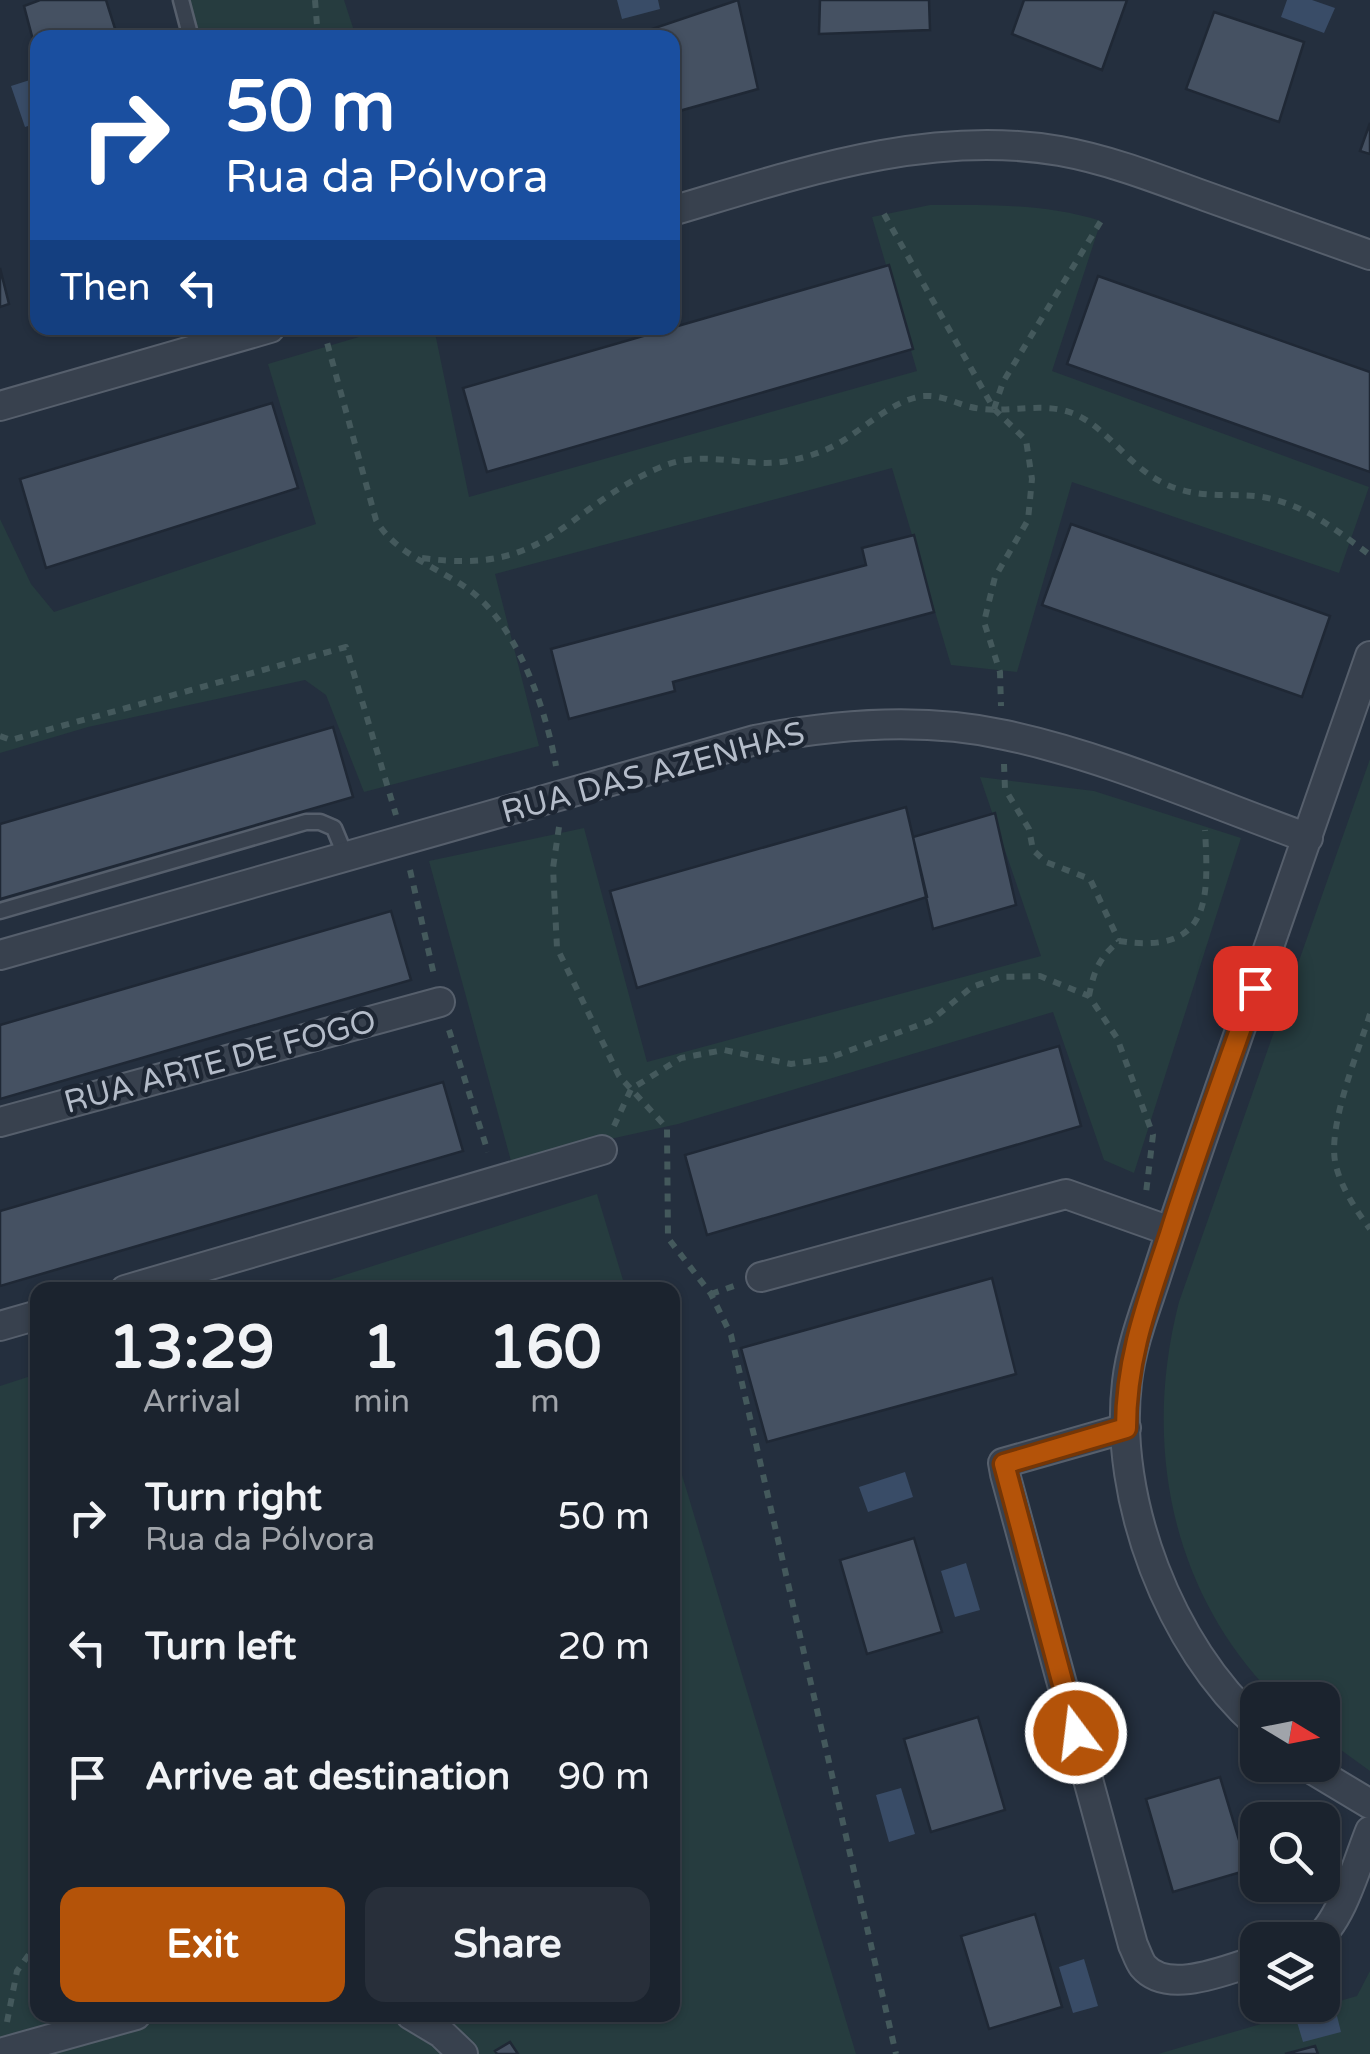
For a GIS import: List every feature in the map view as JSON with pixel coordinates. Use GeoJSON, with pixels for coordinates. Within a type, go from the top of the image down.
{"type":"FeatureCollection","features":[{"type":"Feature","properties":{"kind":"street"},"geometry":{"type":"LineString","coordinates":[[680,208],[825,166],[872,157],[928,148],[1018,147],[1059,151],[1134,170],[1370,255]]}},
{"type":"Feature","properties":{"kind":"street"},"geometry":{"type":"LineString","coordinates":[[0,406],[246,335]]}},
{"type":"Feature","properties":{"kind":"street"},"geometry":{"type":"LineString","coordinates":[[1240,1706],[1191,1644],[1168,1602],[1139,1520],[1126,1428],[1126,1384],[1132,1351],[1170,1231],[1370,656]]}},
{"type":"Feature","properties":{"kind":"street","name":"RUA DAS AZENHAS"},"geometry":{"type":"LineString","coordinates":[[0,955],[754,740],[800,731],[890,725],[1002,734],[1062,749],[1308,838]]}},
{"type":"Feature","properties":{"kind":"street","name":"RUA ARTE DE FOGO"},"geometry":{"type":"LineString","coordinates":[[0,1122],[440,1002]]}},
{"type":"Feature","properties":{"kind":"street"},"geometry":{"type":"LineString","coordinates":[[152,1282],[602,1150]]}},
{"type":"Feature","properties":{"kind":"street"},"geometry":{"type":"LineString","coordinates":[[761,1277],[1066,1194],[1170,1231]]}},
{"type":"Feature","properties":{"kind":"street"},"geometry":{"type":"LineString","coordinates":[[0,1326],[30,1317]]}},
{"type":"Feature","properties":{"kind":"street"},"geometry":{"type":"LineString","coordinates":[[1126,1428],[1004,1464],[1005,1474],[1132,1945],[1144,1968],[1164,1978],[1190,1980],[1240,1965]]}},
{"type":"Feature","properties":{"kind":"street"},"geometry":{"type":"LineString","coordinates":[[1334,1782],[1370,1804]]}},
{"type":"Feature","properties":{"kind":"street"},"geometry":{"type":"LineString","coordinates":[[1332,1922],[1370,1831]]}},
{"type":"Feature","properties":{"kind":"street"},"geometry":{"type":"LineString","coordinates":[[1,2053],[111,2022]]}},
{"type":"Feature","properties":{"kind":"street"},"geometry":{"type":"LineString","coordinates":[[423,2022],[463,2054]]}},
{"type":"Feature","properties":{"kind":"lane"},"geometry":{"type":"LineString","coordinates":[[181,0],[189,30]]}},
{"type":"Feature","properties":{"kind":"lane"},"geometry":{"type":"LineString","coordinates":[[0,911],[306,822],[334,828],[346,856]]}},
{"type":"Feature","properties":{"kind":"path"},"geometry":{"type":"LineString","coordinates":[[315,0],[317,30]]}},
{"type":"Feature","properties":{"kind":"path"},"geometry":{"type":"LineString","coordinates":[[884,214],[994,409],[1026,440],[1032,479],[1028,520],[996,577],[984,622],[1000,672],[1006,789],[1029,830],[1034,850],[1046,862],[1090,879],[1119,941]]}},
{"type":"Feature","properties":{"kind":"path"},"geometry":{"type":"LineString","coordinates":[[994,409],[1002,382],[1101,221]]}},
{"type":"Feature","properties":{"kind":"path"},"geometry":{"type":"LineString","coordinates":[[417,558],[460,563],[506,558],[563,531],[617,489],[664,465],[690,458],[779,462],[802,458],[833,447],[882,413],[918,397],[934,396],[968,407],[1047,408],[1080,416],[1152,478],[1194,494],[1255,496],[1294,506],[1328,524],[1370,555]]}},
{"type":"Feature","properties":{"kind":"path"},"geometry":{"type":"LineString","coordinates":[[0,736],[11,740],[83,722],[346,647],[404,840]]}},
{"type":"Feature","properties":{"kind":"path"},"geometry":{"type":"LineString","coordinates":[[1089,996],[1094,969],[1119,941],[1168,942],[1193,927],[1205,899],[1208,876],[1204,800]]}},
{"type":"Feature","properties":{"kind":"path"},"geometry":{"type":"LineString","coordinates":[[602,1150],[631,1089],[682,1058],[724,1050],[791,1064],[826,1059],[930,1021],[972,987],[1000,977],[1040,976],[1089,996],[1117,1038],[1154,1135],[1147,1189],[1138,1220]]}},
{"type":"Feature","properties":{"kind":"path"},"geometry":{"type":"LineString","coordinates":[[1370,1014],[1334,1132],[1336,1166],[1353,1206],[1370,1229]]}},
{"type":"Feature","properties":{"kind":"path"},"geometry":{"type":"LineString","coordinates":[[712,1294],[731,1335],[896,2054]]}},
{"type":"Feature","properties":{"kind":"path"},"geometry":{"type":"LineString","coordinates":[[1,2053],[18,1971],[30,1954]]}},
{"type":"Feature","properties":{"kind":"green space"},"geometry":{"type":"Polygon","coordinates":[[[188,0],[344,0],[354,30],[196,30],[188,0]]]}},
{"type":"Feature","properties":{"kind":"green space"},"geometry":{"type":"Polygon","coordinates":[[[930,205],[995,205],[1037,208],[1101,221],[1052,371],[1369,487],[1339,573],[1072,482],[1017,672],[951,665],[892,468],[495,574],[539,746],[364,792],[326,695],[305,680],[88,727],[0,753],[0,519],[31,584],[54,612],[316,524],[268,364],[365,335],[435,335],[469,497],[917,371],[872,217],[930,205]]]}},
{"type":"Feature","properties":{"kind":"green space"},"geometry":{"type":"Polygon","coordinates":[[[1370,759],[1370,1771],[1340,1749],[1340,1682],[1263,1682],[1212,1613],[1190,1565],[1174,1515],[1166,1463],[1168,1356],[1179,1302],[1370,759]]]}},
{"type":"Feature","properties":{"kind":"green space"},"geometry":{"type":"Polygon","coordinates":[[[980,777],[1094,791],[1241,838],[1134,1173],[1104,1160],[1053,1012],[678,1124],[511,1161],[429,861],[584,828],[647,1062],[1041,956],[980,777]]]}},
{"type":"Feature","properties":{"kind":"green space"},"geometry":{"type":"Polygon","coordinates":[[[597,1194],[624,1282],[323,1282],[597,1194]]]}},
{"type":"Feature","properties":{"kind":"green space"},"geometry":{"type":"Polygon","coordinates":[[[30,1376],[30,2022],[680,2022],[680,1468],[856,2054],[0,2054],[0,1386],[30,1376]]]}},
{"type":"Feature","properties":{"kind":"green space"},"geometry":{"type":"Polygon","coordinates":[[[1370,1971],[1370,2054],[1158,2054],[1268,2022],[1340,2022],[1340,2001],[1357,1996],[1370,1971]]]}},
{"type":"Feature","properties":{"kind":"water"},"geometry":{"type":"Polygon","coordinates":[[[617,0],[658,0],[660,9],[622,19],[617,0]]]}},
{"type":"Feature","properties":{"kind":"water"},"geometry":{"type":"Polygon","coordinates":[[[1287,0],[1312,0],[1335,8],[1324,33],[1281,17],[1287,0]]]}},
{"type":"Feature","properties":{"kind":"water"},"geometry":{"type":"Polygon","coordinates":[[[30,80],[30,125],[25,127],[11,86],[30,80]]]}},
{"type":"Feature","properties":{"kind":"water"},"geometry":{"type":"Polygon","coordinates":[[[905,1472],[913,1497],[868,1512],[859,1487],[905,1472]]]}},
{"type":"Feature","properties":{"kind":"water"},"geometry":{"type":"Polygon","coordinates":[[[966,1563],[980,1610],[955,1617],[941,1571],[966,1563]]]}},
{"type":"Feature","properties":{"kind":"water"},"geometry":{"type":"Polygon","coordinates":[[[901,1788],[915,1834],[889,1842],[876,1795],[901,1788]]]}},
{"type":"Feature","properties":{"kind":"water"},"geometry":{"type":"Polygon","coordinates":[[[1084,1959],[1098,2006],[1073,2013],[1059,1967],[1084,1959]]]}},
{"type":"Feature","properties":{"kind":"water"},"geometry":{"type":"Polygon","coordinates":[[[1297,2022],[1338,2022],[1341,2032],[1303,2042],[1297,2022]]]}},
{"type":"Feature","properties":{"kind":"building"},"geometry":{"type":"Polygon","coordinates":[[[40,0],[106,0],[115,30],[30,30],[24,6],[40,0]]]}},
{"type":"Feature","properties":{"kind":"building"},"geometry":{"type":"Polygon","coordinates":[[[738,0],[758,89],[680,111],[680,30],[649,30],[738,0]]]}},
{"type":"Feature","properties":{"kind":"building"},"geometry":{"type":"Polygon","coordinates":[[[820,0],[929,0],[930,30],[819,34],[820,0]]]}},
{"type":"Feature","properties":{"kind":"building"},"geometry":{"type":"Polygon","coordinates":[[[1024,0],[1127,0],[1102,70],[1012,34],[1024,0]]]}},
{"type":"Feature","properties":{"kind":"building"},"geometry":{"type":"Polygon","coordinates":[[[1214,12],[1304,42],[1279,122],[1186,89],[1214,12]]]}},
{"type":"Feature","properties":{"kind":"building"},"geometry":{"type":"Polygon","coordinates":[[[1370,123],[1370,154],[1360,151],[1370,123]]]}},
{"type":"Feature","properties":{"kind":"building"},"geometry":{"type":"Polygon","coordinates":[[[889,265],[913,349],[487,472],[463,388],[647,335],[680,335],[680,325],[889,265]]]}},
{"type":"Feature","properties":{"kind":"building"},"geometry":{"type":"Polygon","coordinates":[[[0,268],[9,304],[0,307],[0,268]]]}},
{"type":"Feature","properties":{"kind":"building"},"geometry":{"type":"Polygon","coordinates":[[[1098,276],[1370,372],[1370,472],[1067,364],[1098,276]]]}},
{"type":"Feature","properties":{"kind":"building"},"geometry":{"type":"Polygon","coordinates":[[[272,403],[298,488],[46,568],[20,479],[272,403]]]}},
{"type":"Feature","properties":{"kind":"building"},"geometry":{"type":"Polygon","coordinates":[[[1071,524],[1330,616],[1302,697],[1042,605],[1071,524]]]}},
{"type":"Feature","properties":{"kind":"building"},"geometry":{"type":"Polygon","coordinates":[[[914,535],[934,612],[673,682],[675,691],[569,719],[551,649],[866,565],[862,548],[914,535]]]}},
{"type":"Feature","properties":{"kind":"building"},"geometry":{"type":"Polygon","coordinates":[[[333,727],[353,797],[0,899],[0,824],[333,727]]]}},
{"type":"Feature","properties":{"kind":"building"},"geometry":{"type":"Polygon","coordinates":[[[906,807],[927,897],[637,988],[610,891],[906,807]]]}},
{"type":"Feature","properties":{"kind":"building"},"geometry":{"type":"Polygon","coordinates":[[[995,813],[1016,905],[933,929],[913,837],[995,813]]]}},
{"type":"Feature","properties":{"kind":"building"},"geometry":{"type":"Polygon","coordinates":[[[391,911],[411,980],[0,1099],[0,1025],[391,911]]]}},
{"type":"Feature","properties":{"kind":"building"},"geometry":{"type":"Polygon","coordinates":[[[1059,1046],[1081,1126],[707,1235],[685,1155],[1059,1046]]]}},
{"type":"Feature","properties":{"kind":"building"},"geometry":{"type":"Polygon","coordinates":[[[443,1082],[463,1151],[0,1286],[0,1211],[443,1082]]]}},
{"type":"Feature","properties":{"kind":"building"},"geometry":{"type":"Polygon","coordinates":[[[992,1278],[1016,1374],[767,1442],[741,1348],[992,1278]]]}},
{"type":"Feature","properties":{"kind":"building"},"geometry":{"type":"Polygon","coordinates":[[[914,1538],[942,1632],[867,1654],[840,1560],[914,1538]]]}},
{"type":"Feature","properties":{"kind":"building"},"geometry":{"type":"Polygon","coordinates":[[[978,1717],[1005,1810],[931,1832],[904,1739],[978,1717]]]}},
{"type":"Feature","properties":{"kind":"building"},"geometry":{"type":"Polygon","coordinates":[[[1220,1777],[1240,1843],[1240,1872],[1173,1892],[1146,1799],[1220,1777]]]}},
{"type":"Feature","properties":{"kind":"building"},"geometry":{"type":"Polygon","coordinates":[[[1035,1914],[1062,2007],[989,2029],[961,1936],[1035,1914]]]}},
{"type":"Feature","properties":{"kind":"building"},"geometry":{"type":"Polygon","coordinates":[[[510,2042],[518,2054],[497,2054],[495,2051],[510,2042]]]}},
{"type":"Feature","properties":{"kind":"building"},"geometry":{"type":"Polygon","coordinates":[[[1315,2046],[1318,2054],[1285,2054],[1315,2046]]]}},
{"type":"Feature","properties":{"kind":"route"},"geometry":{"type":"LineString","coordinates":[[1076,1733],[1004,1464],[1126,1428],[1126,1384],[1132,1351],[1255,988]]}}]}
